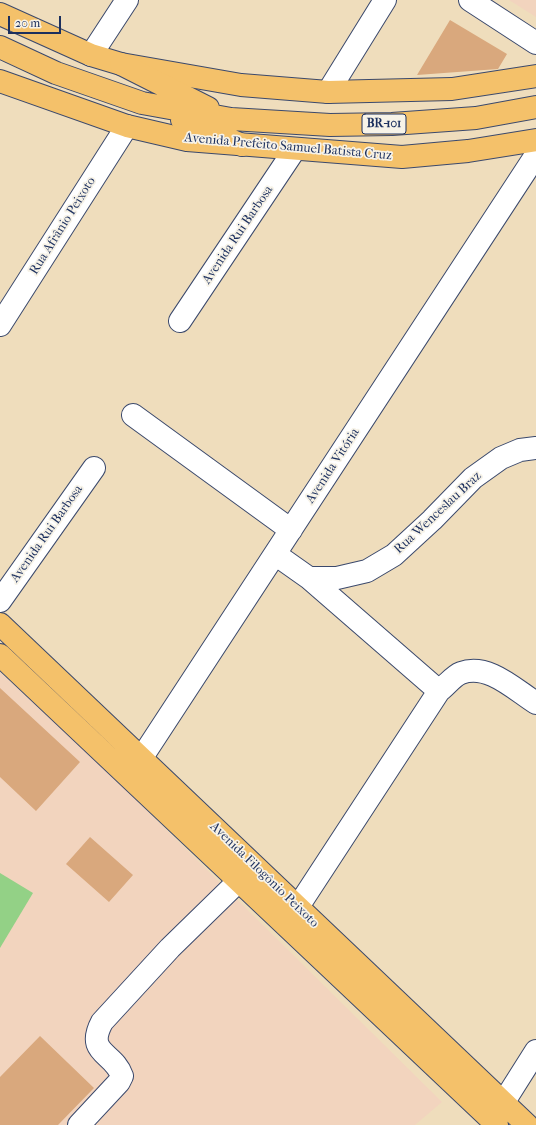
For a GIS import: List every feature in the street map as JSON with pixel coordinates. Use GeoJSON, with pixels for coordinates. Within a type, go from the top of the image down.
{"type":"FeatureCollection","features":[{"type":"Feature","properties":{"kind":"main road"},"geometry":{"type":"LineString","coordinates":[[0,14],[91,55],[121,64],[241,85],[328,92],[452,89],[536,76]]}},
{"type":"Feature","properties":{"kind":"main road","name":"BR-101"},"geometry":{"type":"LineString","coordinates":[[0,47],[56,72],[142,103],[231,119],[330,125],[392,124],[476,118],[536,107]]}},
{"type":"Feature","properties":{"kind":"main road"},"geometry":{"type":"LineString","coordinates":[[121,64],[231,119]]}},
{"type":"Feature","properties":{"kind":"main road","name":"Avenida Prefeito Samuel Batista Cruz"},"geometry":{"type":"LineString","coordinates":[[0,81],[127,126],[187,140],[402,157],[468,151],[536,140]]}},
{"type":"Feature","properties":{"kind":"main road"},"geometry":{"type":"LineString","coordinates":[[142,103],[242,145]]}},
{"type":"Feature","properties":{"kind":"main road","name":"Avenida Filogônio Peixoto"},"geometry":{"type":"LineString","coordinates":[[0,624],[528,1125]]}},
{"type":"Feature","properties":{"kind":"main road","name":"Avenida Filogônio Peixoto"},"geometry":{"type":"LineString","coordinates":[[0,655],[494,1123]]}},
{"type":"Feature","properties":{"kind":"street"},"geometry":{"type":"LineString","coordinates":[[91,55],[127,0]]}},
{"type":"Feature","properties":{"kind":"street"},"geometry":{"type":"LineString","coordinates":[[328,92],[385,0]]}},
{"type":"Feature","properties":{"kind":"street"},"geometry":{"type":"LineString","coordinates":[[470,0],[536,43]]}},
{"type":"Feature","properties":{"kind":"street","name":"Rua Afrânio Peixoto"},"geometry":{"type":"LineString","coordinates":[[0,325],[127,126]]}},
{"type":"Feature","properties":{"kind":"street","name":"Avenida Rui Barbosa"},"geometry":{"type":"LineString","coordinates":[[180,321],[295,149]]}},
{"type":"Feature","properties":{"kind":"street","name":"Avenida Vitória"},"geometry":{"type":"LineString","coordinates":[[129,777],[536,155]]}},
{"type":"Feature","properties":{"kind":"street"},"geometry":{"type":"LineString","coordinates":[[133,415],[291,530]]}},
{"type":"Feature","properties":{"kind":"street","name":"Rua Wenceslau Braz"},"geometry":{"type":"LineString","coordinates":[[309,578],[337,578],[367,571],[394,555],[432,520],[473,478],[501,458],[520,450],[536,448]]}},
{"type":"Feature","properties":{"kind":"street","name":"Avenida Rui Barbosa"},"geometry":{"type":"LineString","coordinates":[[0,601],[94,468]]}},
{"type":"Feature","properties":{"kind":"street"},"geometry":{"type":"LineString","coordinates":[[275,554],[309,578],[439,691]]}},
{"type":"Feature","properties":{"kind":"street"},"geometry":{"type":"LineString","coordinates":[[286,925],[439,691],[460,674],[478,670],[492,675],[536,703]]}},
{"type":"Feature","properties":{"kind":"street"},"geometry":{"type":"LineString","coordinates":[[79,1125],[119,1082],[122,1076],[120,1069],[98,1046],[96,1034],[102,1022],[170,948],[238,880],[255,866]]}},
{"type":"Feature","properties":{"kind":"street"},"geometry":{"type":"LineString","coordinates":[[494,1123],[503,1102],[536,1051]]}},
{"type":"Feature","properties":{"kind":"shaded area"},"geometry":{"type":"Polygon","coordinates":[[[509,0],[536,0],[536,17],[509,0]]]}},
{"type":"Feature","properties":{"kind":"shaded area"},"geometry":{"type":"Polygon","coordinates":[[[0,672],[110,774],[442,1102],[415,1125],[0,1125],[0,672]]]}},
{"type":"Feature","properties":{"kind":"green space"},"geometry":{"type":"Polygon","coordinates":[[[0,873],[33,893],[0,948],[0,873]]]}},
{"type":"Feature","properties":{"kind":"building"},"geometry":{"type":"Polygon","coordinates":[[[450,20],[507,54],[498,69],[417,75],[450,20]]]}},
{"type":"Feature","properties":{"kind":"building"},"geometry":{"type":"Polygon","coordinates":[[[0,688],[80,762],[36,811],[0,777],[0,688]]]}},
{"type":"Feature","properties":{"kind":"building"},"geometry":{"type":"Polygon","coordinates":[[[90,837],[133,875],[109,902],[66,864],[90,837]]]}},
{"type":"Feature","properties":{"kind":"building"},"geometry":{"type":"Polygon","coordinates":[[[40,1036],[94,1088],[58,1125],[0,1125],[0,1077],[40,1036]]]}}]}
